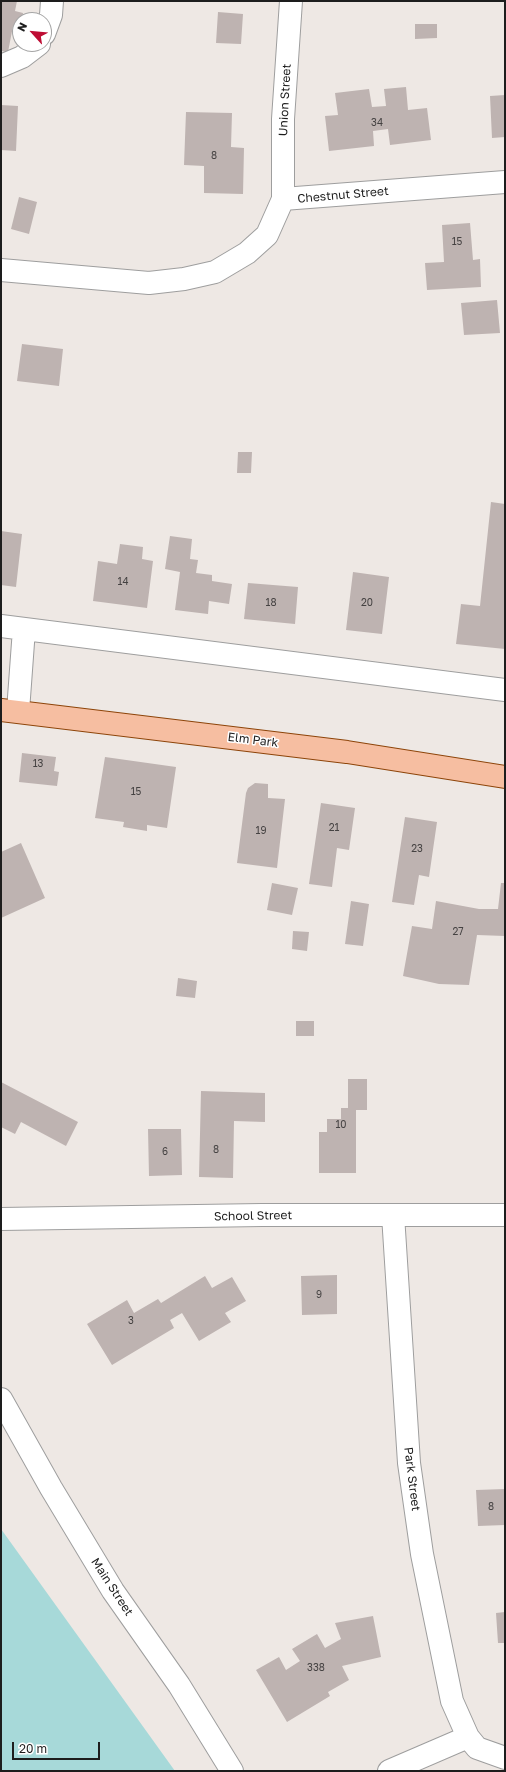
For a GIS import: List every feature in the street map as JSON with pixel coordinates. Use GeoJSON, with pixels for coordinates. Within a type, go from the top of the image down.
{"type":"FeatureCollection","features":[{"type":"Feature","properties":{"kind":"main road","name":"Elm Park"},"geometry":{"type":"LineString","coordinates":[[10,710],[347,752],[505,777]]}},
{"type":"Feature","properties":{"kind":"street"},"geometry":{"type":"LineString","coordinates":[[51,12],[52,1]]}},
{"type":"Feature","properties":{"kind":"street","name":"Union Street"},"geometry":{"type":"LineString","coordinates":[[283,199],[283,120],[291,1]]}},
{"type":"Feature","properties":{"kind":"street"},"geometry":{"type":"LineString","coordinates":[[1,66],[22,57],[29,52]]}},
{"type":"Feature","properties":{"kind":"street","name":"Chestnut Street"},"geometry":{"type":"LineString","coordinates":[[1,270],[149,282],[184,279],[215,272],[247,253],[266,235],[283,199],[505,182]]}},
{"type":"Feature","properties":{"kind":"street"},"geometry":{"type":"LineString","coordinates":[[1,626],[505,690]]}},
{"type":"Feature","properties":{"kind":"street"},"geometry":{"type":"LineString","coordinates":[[10,710],[24,629]]}},
{"type":"Feature","properties":{"kind":"street","name":"School Street"},"geometry":{"type":"LineString","coordinates":[[1,1219],[262,1215],[505,1215]]}},
{"type":"Feature","properties":{"kind":"street","name":"Park Street"},"geometry":{"type":"LineString","coordinates":[[393,1215],[409,1463],[422,1554],[452,1701],[468,1737]]}},
{"type":"Feature","properties":{"kind":"street","name":"Main Street"},"geometry":{"type":"LineString","coordinates":[[1,1399],[51,1488],[113,1591],[179,1685],[232,1771]]}},
{"type":"Feature","properties":{"kind":"street"},"geometry":{"type":"LineString","coordinates":[[389,1771],[468,1737],[477,1748],[505,1758]]}},
{"type":"Feature","properties":{"kind":"water"},"geometry":{"type":"Polygon","coordinates":[[[1,1529],[175,1771],[1,1771],[1,1529]]]}},
{"type":"Feature","properties":{"kind":"building"},"geometry":{"type":"Polygon","coordinates":[[[1,1],[17,1],[15,11],[19,12],[12,12],[12,31],[8,52],[1,51],[1,1]]]}},
{"type":"Feature","properties":{"kind":"building"},"geometry":{"type":"Polygon","coordinates":[[[218,12],[243,14],[241,44],[216,43],[218,12]]]}},
{"type":"Feature","properties":{"kind":"building"},"geometry":{"type":"Polygon","coordinates":[[[415,24],[437,24],[437,38],[415,39],[415,24]]]}},
{"type":"Feature","properties":{"kind":"building"},"geometry":{"type":"Polygon","coordinates":[[[406,87],[408,110],[427,108],[431,140],[390,145],[388,129],[373,131],[374,146],[329,151],[325,116],[338,115],[335,93],[369,89],[372,107],[386,106],[384,89],[406,87]]]}},
{"type":"Feature","properties":{"kind":"building"},"geometry":{"type":"Polygon","coordinates":[[[505,95],[505,137],[492,138],[490,96],[505,95]]]}},
{"type":"Feature","properties":{"kind":"building"},"geometry":{"type":"Polygon","coordinates":[[[1,105],[18,106],[16,151],[1,150],[1,105]]]}},
{"type":"Feature","properties":{"kind":"building"},"geometry":{"type":"Polygon","coordinates":[[[186,112],[232,113],[231,147],[244,148],[243,194],[204,193],[204,166],[184,165],[186,112]]]}},
{"type":"Feature","properties":{"kind":"building"},"geometry":{"type":"Polygon","coordinates":[[[19,197],[37,202],[29,234],[11,229],[19,197]]]}},
{"type":"Feature","properties":{"kind":"building"},"geometry":{"type":"Polygon","coordinates":[[[470,223],[473,260],[480,259],[481,287],[427,290],[425,263],[444,262],[442,225],[470,223]]]}},
{"type":"Feature","properties":{"kind":"building"},"geometry":{"type":"Polygon","coordinates":[[[497,300],[500,333],[464,335],[461,303],[497,300]]]}},
{"type":"Feature","properties":{"kind":"building"},"geometry":{"type":"Polygon","coordinates":[[[22,344],[63,349],[59,386],[17,381],[22,344]]]}},
{"type":"Feature","properties":{"kind":"building"},"geometry":{"type":"Polygon","coordinates":[[[238,452],[252,452],[251,473],[237,473],[238,452]]]}},
{"type":"Feature","properties":{"kind":"building"},"geometry":{"type":"Polygon","coordinates":[[[491,502],[505,504],[505,649],[456,644],[461,604],[480,606],[491,502]]]}},
{"type":"Feature","properties":{"kind":"building"},"geometry":{"type":"Polygon","coordinates":[[[1,531],[22,534],[16,587],[1,585],[1,531]]]}},
{"type":"Feature","properties":{"kind":"building"},"geometry":{"type":"Polygon","coordinates":[[[170,536],[192,539],[190,559],[198,560],[196,573],[212,575],[212,581],[232,584],[229,604],[209,601],[208,614],[175,610],[180,572],[165,569],[170,536]]]}},
{"type":"Feature","properties":{"kind":"building"},"geometry":{"type":"Polygon","coordinates":[[[120,544],[143,547],[142,559],[153,561],[147,608],[93,601],[98,561],[117,564],[120,544]]]}},
{"type":"Feature","properties":{"kind":"building"},"geometry":{"type":"Polygon","coordinates":[[[353,572],[389,577],[382,634],[346,630],[353,572]]]}},
{"type":"Feature","properties":{"kind":"building"},"geometry":{"type":"Polygon","coordinates":[[[248,583],[298,587],[295,624],[244,619],[248,583]]]}},
{"type":"Feature","properties":{"kind":"building"},"geometry":{"type":"Polygon","coordinates":[[[22,753],[56,757],[54,771],[59,772],[57,786],[19,782],[22,753]]]}},
{"type":"Feature","properties":{"kind":"building"},"geometry":{"type":"Polygon","coordinates":[[[105,757],[176,767],[167,828],[147,825],[147,831],[123,827],[124,822],[95,818],[105,757]]]}},
{"type":"Feature","properties":{"kind":"building"},"geometry":{"type":"Polygon","coordinates":[[[255,783],[268,784],[268,798],[285,799],[277,868],[237,863],[246,793],[248,788],[255,783]]]}},
{"type":"Feature","properties":{"kind":"building"},"geometry":{"type":"Polygon","coordinates":[[[321,803],[355,808],[349,850],[337,848],[332,887],[309,884],[321,803]]]}},
{"type":"Feature","properties":{"kind":"building"},"geometry":{"type":"Polygon","coordinates":[[[405,817],[437,822],[429,877],[419,875],[414,905],[392,902],[405,817]]]}},
{"type":"Feature","properties":{"kind":"building"},"geometry":{"type":"Polygon","coordinates":[[[21,843],[45,898],[1,918],[1,852],[21,843]]]}},
{"type":"Feature","properties":{"kind":"building"},"geometry":{"type":"Polygon","coordinates":[[[272,883],[298,888],[292,915],[267,910],[272,883]]]}},
{"type":"Feature","properties":{"kind":"building"},"geometry":{"type":"Polygon","coordinates":[[[501,883],[505,883],[505,936],[477,935],[469,985],[439,984],[403,976],[412,926],[432,929],[436,901],[479,909],[498,909],[501,883]]]}},
{"type":"Feature","properties":{"kind":"building"},"geometry":{"type":"Polygon","coordinates":[[[351,901],[369,904],[363,946],[345,944],[351,901]]]}},
{"type":"Feature","properties":{"kind":"building"},"geometry":{"type":"Polygon","coordinates":[[[293,931],[309,932],[307,951],[292,949],[293,931]]]}},
{"type":"Feature","properties":{"kind":"building"},"geometry":{"type":"Polygon","coordinates":[[[178,978],[197,981],[195,998],[176,996],[178,978]]]}},
{"type":"Feature","properties":{"kind":"building"},"geometry":{"type":"Polygon","coordinates":[[[296,1021],[314,1021],[314,1036],[296,1036],[296,1021]]]}},
{"type":"Feature","properties":{"kind":"building"},"geometry":{"type":"Polygon","coordinates":[[[348,1079],[367,1079],[367,1110],[356,1110],[356,1173],[319,1173],[319,1132],[327,1132],[327,1119],[341,1119],[341,1108],[348,1108],[348,1079]]]}},
{"type":"Feature","properties":{"kind":"building"},"geometry":{"type":"Polygon","coordinates":[[[1,1082],[78,1122],[66,1146],[21,1122],[15,1134],[1,1127],[1,1082]]]}},
{"type":"Feature","properties":{"kind":"building"},"geometry":{"type":"Polygon","coordinates":[[[201,1091],[265,1093],[265,1122],[234,1121],[233,1178],[199,1177],[201,1091]]]}},
{"type":"Feature","properties":{"kind":"building"},"geometry":{"type":"Polygon","coordinates":[[[148,1129],[181,1129],[182,1175],[149,1176],[148,1129]]]}},
{"type":"Feature","properties":{"kind":"building"},"geometry":{"type":"Polygon","coordinates":[[[337,1275],[337,1314],[302,1315],[301,1276],[337,1275]]]}},
{"type":"Feature","properties":{"kind":"building"},"geometry":{"type":"Polygon","coordinates":[[[205,1276],[212,1288],[232,1277],[246,1301],[225,1313],[231,1322],[199,1341],[182,1313],[170,1320],[174,1328],[112,1365],[87,1324],[127,1300],[134,1313],[158,1299],[161,1303],[205,1276]]]}},
{"type":"Feature","properties":{"kind":"building"},"geometry":{"type":"Polygon","coordinates":[[[505,1489],[505,1525],[478,1526],[476,1490],[505,1489]]]}},
{"type":"Feature","properties":{"kind":"building"},"geometry":{"type":"Polygon","coordinates":[[[505,1612],[505,1643],[498,1643],[496,1613],[505,1612]]]}},
{"type":"Feature","properties":{"kind":"building"},"geometry":{"type":"Polygon","coordinates":[[[373,1616],[381,1657],[342,1666],[349,1680],[328,1692],[330,1696],[287,1722],[256,1670],[279,1657],[286,1670],[300,1661],[292,1649],[317,1634],[325,1648],[341,1639],[335,1623],[373,1616]]]}}]}
